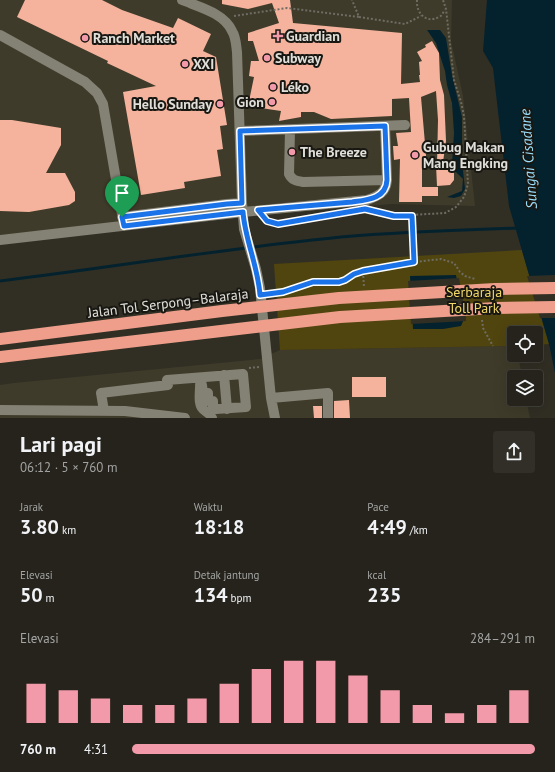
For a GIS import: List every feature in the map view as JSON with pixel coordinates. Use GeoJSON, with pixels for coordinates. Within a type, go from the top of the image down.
{"type":"FeatureCollection","features":[{"type":"Feature","properties":{"kind":"highway","name":"Jalan Tol Serpong–Balaraja"},"geometry":{"type":"LineString","coordinates":[[0,339],[339,298],[495,289],[555,288]]}},
{"type":"Feature","properties":{"kind":"highway"},"geometry":{"type":"LineString","coordinates":[[0,357],[340,317],[496,308],[555,307]]}},
{"type":"Feature","properties":{"kind":"lane"},"geometry":{"type":"LineString","coordinates":[[182,0],[222,18],[233,31],[236,41],[244,229],[256,269],[271,398],[276,418]]}},
{"type":"Feature","properties":{"kind":"lane"},"geometry":{"type":"LineString","coordinates":[[0,35],[85,82],[100,96],[107,120],[123,221]]}},
{"type":"Feature","properties":{"kind":"lane"},"geometry":{"type":"LineString","coordinates":[[240,131],[405,125]]}},
{"type":"Feature","properties":{"kind":"lane"},"geometry":{"type":"LineString","coordinates":[[0,240],[123,221],[242,208],[258,210],[367,200],[383,193],[386,188],[385,126]]}},
{"type":"Feature","properties":{"kind":"lane"},"geometry":{"type":"LineString","coordinates":[[290,130],[289,174],[291,178],[296,181],[324,182],[387,180]]}},
{"type":"Feature","properties":{"kind":"lane"},"geometry":{"type":"LineString","coordinates":[[104,411],[101,393],[168,385],[168,380],[200,381],[224,375],[243,374],[246,407],[216,409],[213,407],[213,401],[208,401],[208,393],[203,393],[200,381]]}},
{"type":"Feature","properties":{"kind":"lane"},"geometry":{"type":"LineString","coordinates":[[224,375],[227,408]]}},
{"type":"Feature","properties":{"kind":"lane"},"geometry":{"type":"LineString","coordinates":[[200,381],[202,407],[204,410],[209,412],[212,418]]}},
{"type":"Feature","properties":{"kind":"lane"},"geometry":{"type":"LineString","coordinates":[[271,398],[328,393],[328,418]]}},
{"type":"Feature","properties":{"kind":"lane"},"geometry":{"type":"LineString","coordinates":[[0,410],[125,411],[185,418]]}},
{"type":"Feature","properties":{"kind":"path"},"geometry":{"type":"LineString","coordinates":[[352,0],[359,17]]}},
{"type":"Feature","properties":{"kind":"path"},"geometry":{"type":"LineString","coordinates":[[418,0],[417,8],[421,16],[430,20],[440,17],[446,9]]}},
{"type":"Feature","properties":{"kind":"path"},"geometry":{"type":"LineString","coordinates":[[365,209],[394,216],[445,213],[456,207],[464,197],[468,184],[464,116],[454,80],[444,0]]}},
{"type":"Feature","properties":{"kind":"path"},"geometry":{"type":"LineString","coordinates":[[222,18],[288,10],[359,17],[405,24],[421,16]]}},
{"type":"Feature","properties":{"kind":"path"},"geometry":{"type":"LineString","coordinates":[[258,210],[267,221],[278,224],[343,213]]}},
{"type":"Feature","properties":{"kind":"path"},"geometry":{"type":"LineString","coordinates":[[412,216],[414,262]]}},
{"type":"Feature","properties":{"kind":"path"},"geometry":{"type":"LineString","coordinates":[[260,295],[283,292],[313,282],[339,282],[363,271],[407,263],[441,259],[454,263],[460,272],[466,276]]}},
{"type":"Feature","properties":{"kind":"path"},"geometry":{"type":"LineString","coordinates":[[243,369],[268,366]]}},
{"type":"Feature","properties":{"kind":"shaded area","name":"The Breeze"},"geometry":{"type":"Polygon","coordinates":[[[0,0],[452,0],[451,41],[463,96],[475,206],[392,204],[0,235],[0,0]]]}},
{"type":"Feature","properties":{"kind":"shaded area"},"geometry":{"type":"Polygon","coordinates":[[[507,346],[507,362],[519,362],[521,370],[507,370],[507,406],[527,406],[530,418],[0,418],[0,385],[260,359],[280,350],[507,346]]]}},
{"type":"Feature","properties":{"kind":"green space","name":"Serbaraja Toll Park"},"geometry":{"type":"Polygon","coordinates":[[[522,250],[549,344],[543,344],[543,326],[507,326],[507,346],[280,350],[274,264],[522,250]]]}},
{"type":"Feature","properties":{"kind":"water","name":"Sungai Cisadane"},"geometry":{"type":"Polygon","coordinates":[[[487,0],[555,0],[555,373],[549,344],[509,206],[493,68],[483,51],[487,0]]]}},
{"type":"Feature","properties":{"kind":"water"},"geometry":{"type":"Polygon","coordinates":[[[427,30],[440,30],[446,38],[452,75],[462,117],[462,161],[465,189],[461,196],[454,198],[447,197],[462,191],[463,179],[453,169],[452,164],[454,133],[452,103],[445,71],[436,43],[427,30]]]}},
{"type":"Feature","properties":{"kind":"water"},"geometry":{"type":"Polygon","coordinates":[[[456,275],[464,319],[461,326],[443,329],[413,329],[410,276],[456,275]]]}},
{"type":"Feature","properties":{"kind":"pier"},"geometry":{"type":"Polygon","coordinates":[[[555,275],[555,318],[540,318],[527,276],[555,275]]]}},
{"type":"Feature","properties":{"kind":"pier"},"geometry":{"type":"Polygon","coordinates":[[[459,278],[466,321],[411,324],[408,281],[459,278]]]}},
{"type":"Feature","properties":{"kind":"building"},"geometry":{"type":"Polygon","coordinates":[[[25,0],[102,0],[122,10],[173,28],[178,18],[211,34],[203,51],[216,57],[227,125],[220,126],[223,149],[217,150],[221,176],[184,182],[185,188],[141,195],[123,92],[156,86],[17,17],[25,0]]]}},
{"type":"Feature","properties":{"kind":"building"},"geometry":{"type":"Polygon","coordinates":[[[222,0],[290,0],[293,23],[402,33],[401,84],[420,82],[419,62],[422,61],[417,52],[426,47],[425,45],[432,41],[439,53],[440,80],[444,95],[446,141],[443,162],[454,172],[454,180],[450,185],[437,186],[436,165],[438,120],[436,91],[421,97],[427,167],[422,167],[422,187],[438,187],[438,196],[422,196],[422,202],[399,202],[400,159],[394,160],[393,146],[398,146],[396,133],[411,132],[409,98],[392,99],[392,116],[331,119],[314,112],[301,112],[301,117],[279,121],[281,111],[248,106],[254,77],[249,76],[251,61],[259,61],[253,41],[248,41],[248,33],[279,23],[272,3],[248,9],[222,4],[222,0]]]}},
{"type":"Feature","properties":{"kind":"building"},"geometry":{"type":"Polygon","coordinates":[[[0,120],[12,120],[61,128],[61,145],[46,173],[65,173],[75,192],[75,201],[69,205],[29,212],[0,211],[0,120]]]}},
{"type":"Feature","properties":{"kind":"building"},"geometry":{"type":"Polygon","coordinates":[[[352,377],[386,377],[386,397],[352,397],[352,377]]]}},
{"type":"Feature","properties":{"kind":"building"},"geometry":{"type":"Polygon","coordinates":[[[349,400],[350,418],[334,418],[334,401],[349,400]]]}},
{"type":"Feature","properties":{"kind":"building"},"geometry":{"type":"Polygon","coordinates":[[[313,406],[322,406],[322,418],[314,418],[313,406]]]}},
{"type":"Feature","properties":{"kind":"waterway"},"geometry":{"type":"LineString","coordinates":[[0,281],[298,241],[408,232],[519,228]]}},
{"type":"Feature","properties":{"kind":"place","name":"Guardian"},"geometry":{"type":"Point","coordinates":[278,36]}},
{"type":"Feature","properties":{"kind":"place","name":"Ranch Market"},"geometry":{"type":"Point","coordinates":[85,38]}},
{"type":"Feature","properties":{"kind":"place","name":"Subway"},"geometry":{"type":"Point","coordinates":[267,58]}},
{"type":"Feature","properties":{"kind":"place","name":"XXI"},"geometry":{"type":"Point","coordinates":[185,64]}},
{"type":"Feature","properties":{"kind":"place","name":"Léko"},"geometry":{"type":"Point","coordinates":[273,87]}},
{"type":"Feature","properties":{"kind":"place","name":"Gion"},"geometry":{"type":"Point","coordinates":[272,102]}},
{"type":"Feature","properties":{"kind":"place","name":"Hello Sunday"},"geometry":{"type":"Point","coordinates":[220,104]}},
{"type":"Feature","properties":{"kind":"place","name":"The Breeze"},"geometry":{"type":"Point","coordinates":[292,152]}},
{"type":"Feature","properties":{"kind":"place","name":"Gubug Makan Mang Engking"},"geometry":{"type":"Point","coordinates":[415,155]}},
{"type":"Feature","properties":{"kind":"route"},"geometry":{"type":"LineString","coordinates":[[385,126],[387,184],[383,193],[367,200],[258,210],[267,221],[278,224],[365,209],[394,216],[412,216],[414,262],[363,271],[339,282],[313,282],[302,284],[283,292],[260,295],[256,269],[244,229],[243,212],[124,226],[122,217],[242,203],[240,131],[385,126]]}}]}
